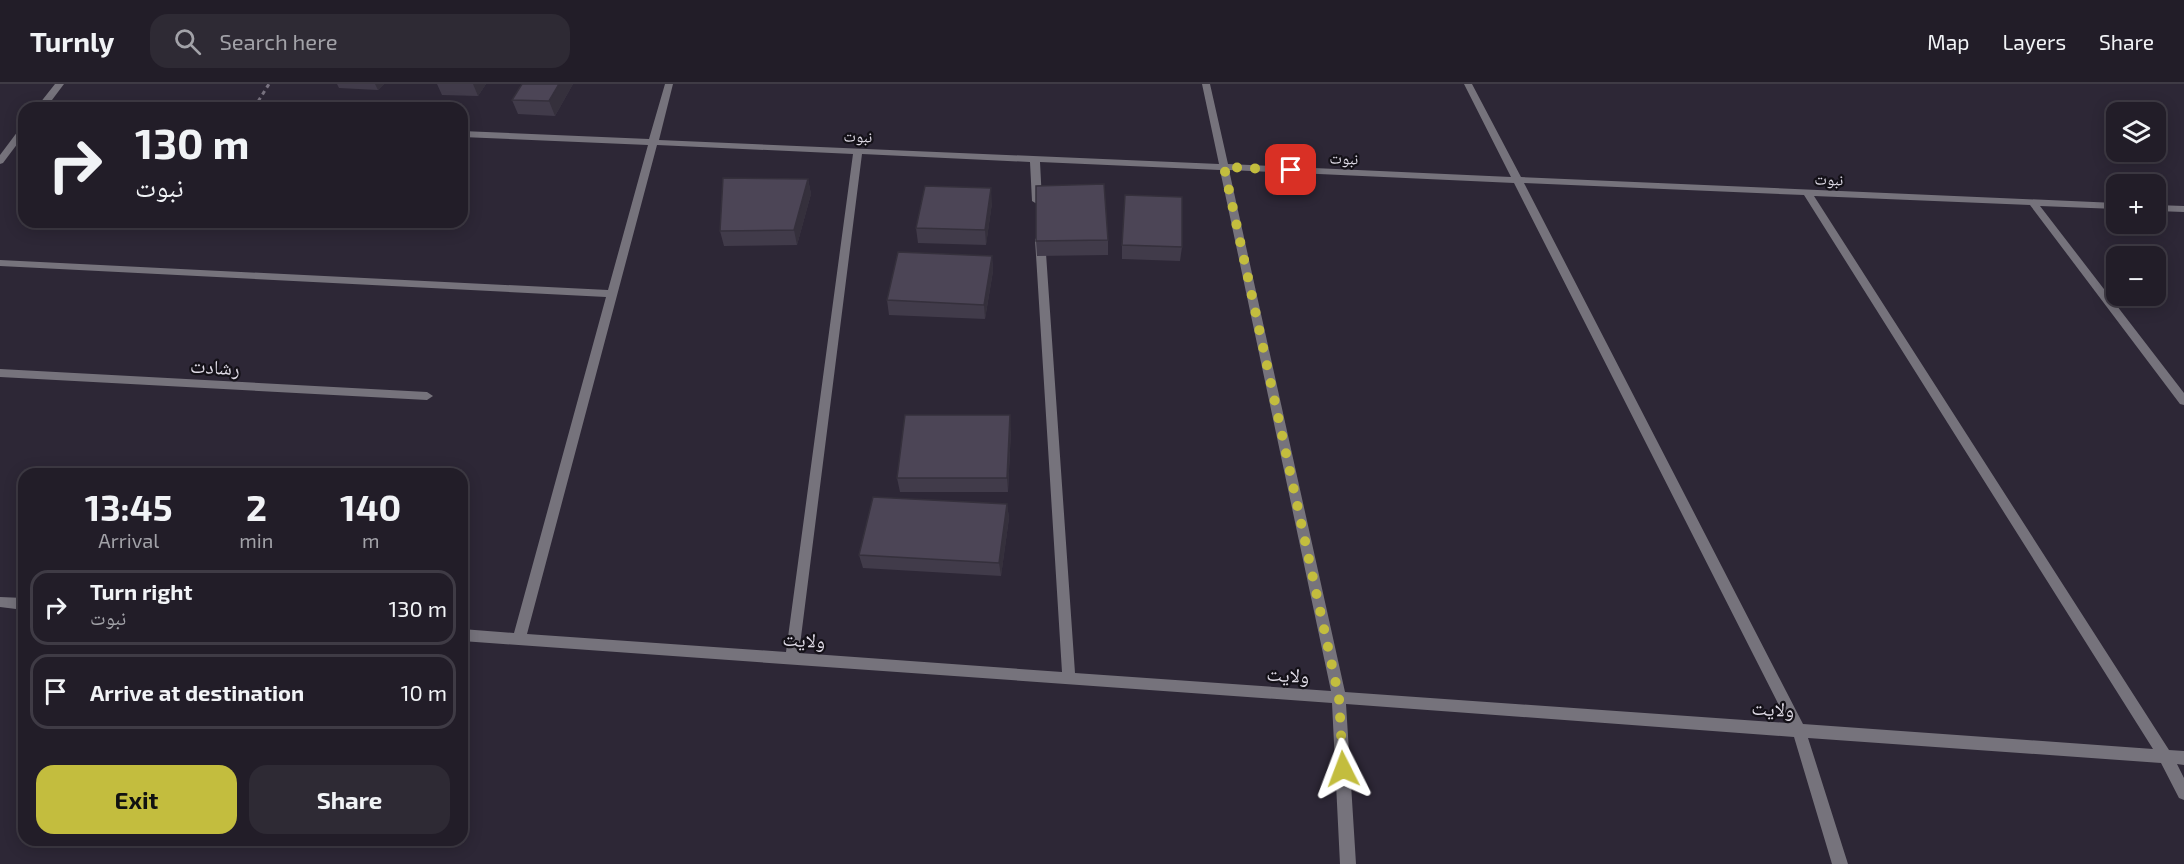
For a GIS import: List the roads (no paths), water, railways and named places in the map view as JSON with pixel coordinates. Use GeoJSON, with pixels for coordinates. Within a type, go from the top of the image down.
{"type":"FeatureCollection","features":[{"type":"Feature","properties":{"kind":"street"},"geometry":{"type":"LineString","coordinates":[[46,102],[60,84]]}},
{"type":"Feature","properties":{"kind":"street"},"geometry":{"type":"LineString","coordinates":[[519,639],[669,84]]}},
{"type":"Feature","properties":{"kind":"street"},"geometry":{"type":"LineString","coordinates":[[1206,84],[1339,698],[1348,864]]}},
{"type":"Feature","properties":{"kind":"street"},"geometry":{"type":"LineString","coordinates":[[1468,84],[1515,180],[1799,730],[1840,864]]}},
{"type":"Feature","properties":{"kind":"street","name":"نبوت"},"geometry":{"type":"LineString","coordinates":[[468,134],[2106,206]]}},
{"type":"Feature","properties":{"kind":"street"},"geometry":{"type":"LineString","coordinates":[[0,161],[18,137]]}},
{"type":"Feature","properties":{"kind":"street"},"geometry":{"type":"LineString","coordinates":[[792,658],[858,151]]}},
{"type":"Feature","properties":{"kind":"street"},"geometry":{"type":"LineString","coordinates":[[1035,159],[1069,678]]}},
{"type":"Feature","properties":{"kind":"street"},"geometry":{"type":"LineString","coordinates":[[1807,193],[2165,756],[2184,793]]}},
{"type":"Feature","properties":{"kind":"street"},"geometry":{"type":"LineString","coordinates":[[2033,202],[2184,401]]}},
{"type":"Feature","properties":{"kind":"street"},"geometry":{"type":"LineString","coordinates":[[2166,208],[2184,209]]}},
{"type":"Feature","properties":{"kind":"street"},"geometry":{"type":"LineString","coordinates":[[0,263],[611,294]]}},
{"type":"Feature","properties":{"kind":"street","name":"رشادت"},"geometry":{"type":"LineString","coordinates":[[0,374],[427,396]]}},
{"type":"Feature","properties":{"kind":"street"},"geometry":{"type":"LineString","coordinates":[[0,602],[18,604]]}},
{"type":"Feature","properties":{"kind":"street","name":"ولایت"},"geometry":{"type":"LineString","coordinates":[[468,635],[2184,758]]}}]}
